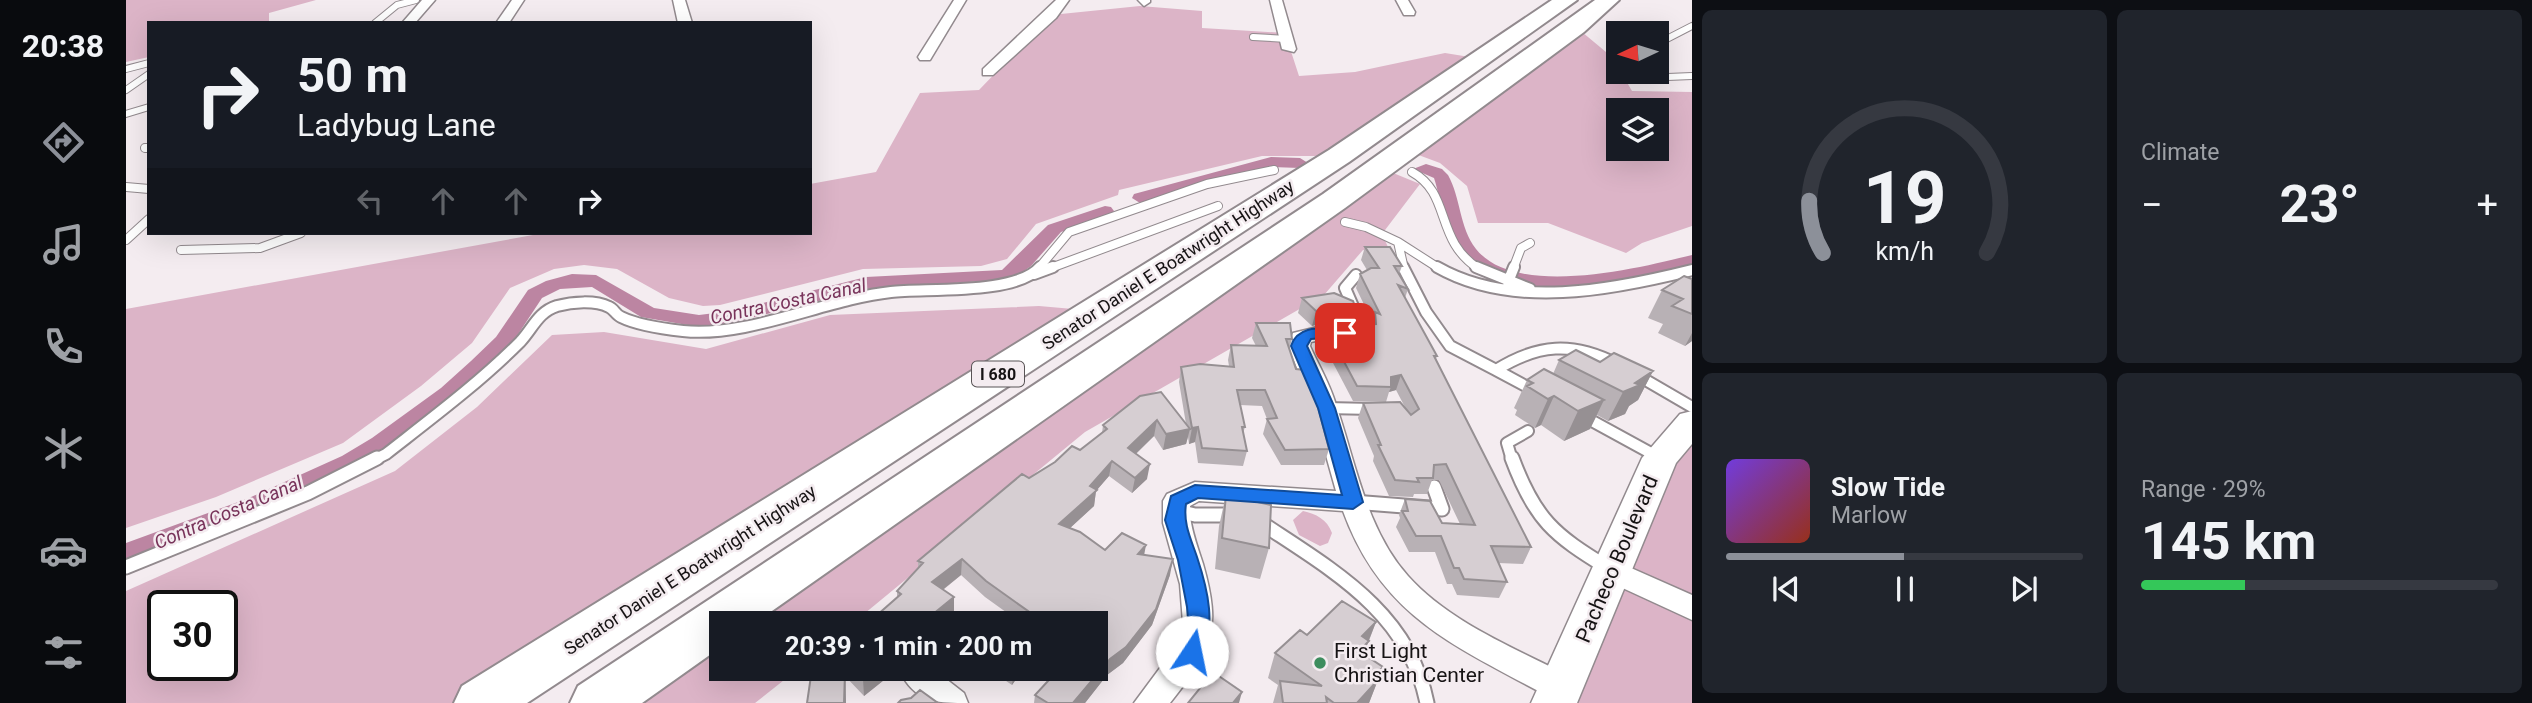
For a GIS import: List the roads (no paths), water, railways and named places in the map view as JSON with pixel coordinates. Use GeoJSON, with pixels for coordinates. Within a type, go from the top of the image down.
{"type":"FeatureCollection","features":[{"type":"Feature","properties":{"kind":"highway"},"geometry":{"type":"LineString","coordinates":[[1571,13],[1619,12],[1617,3]]}},
{"type":"Feature","properties":{"kind":"highway","name":"Senator Daniel E Boatwright Highway"},"geometry":{"type":"LineString","coordinates":[[482,703],[1339,156],[1571,13]]}},
{"type":"Feature","properties":{"kind":"highway","name":"I 680"},"geometry":{"type":"LineString","coordinates":[[598,703],[1334,201],[1571,13]]}},
{"type":"Feature","properties":{"kind":"main road","name":"Pacheco Boulevard"},"geometry":{"type":"LineString","coordinates":[[1557,695],[1660,458],[1692,422]]}},
{"type":"Feature","properties":{"kind":"street"},"geometry":{"type":"LineString","coordinates":[[410,21],[429,0]]}},
{"type":"Feature","properties":{"kind":"street"},"geometry":{"type":"LineString","coordinates":[[503,21],[518,0]]}},
{"type":"Feature","properties":{"kind":"street"},"geometry":{"type":"LineString","coordinates":[[679,0],[684,21]]}},
{"type":"Feature","properties":{"kind":"street"},"geometry":{"type":"LineString","coordinates":[[925,57],[960,0]]}},
{"type":"Feature","properties":{"kind":"street"},"geometry":{"type":"LineString","coordinates":[[988,72],[1042,24],[1063,0]]}},
{"type":"Feature","properties":{"kind":"street"},"geometry":{"type":"LineString","coordinates":[[1276,0],[1288,44]]}},
{"type":"Feature","properties":{"kind":"street"},"geometry":{"type":"LineString","coordinates":[[1402,0],[1409,12]]}},
{"type":"Feature","properties":{"kind":"street"},"geometry":{"type":"LineString","coordinates":[[1332,332],[1308,334],[1301,338],[1299,346],[1326,408],[1359,523],[1377,556],[1399,586],[1416,601],[1557,695]]}},
{"type":"Feature","properties":{"kind":"street"},"geometry":{"type":"LineString","coordinates":[[1150,703],[1192,652],[1200,632],[1198,607],[1188,560],[1174,520],[1177,501],[1195,491],[1353,502]]}},
{"type":"Feature","properties":{"kind":"street"},"geometry":{"type":"LineString","coordinates":[[1613,571],[1692,608]]}},
{"type":"Feature","properties":{"kind":"street"},"geometry":{"type":"LineString","coordinates":[[924,681],[952,703]]}},
{"type":"Feature","properties":{"kind":"lane"},"geometry":{"type":"LineString","coordinates":[[374,21],[397,5],[415,0]]}},
{"type":"Feature","properties":{"kind":"lane"},"geometry":{"type":"LineString","coordinates":[[1670,38],[1692,27]]}},
{"type":"Feature","properties":{"kind":"lane"},"geometry":{"type":"LineString","coordinates":[[1253,37],[1288,44]]}},
{"type":"Feature","properties":{"kind":"lane"},"geometry":{"type":"LineString","coordinates":[[126,69],[147,64]]}},
{"type":"Feature","properties":{"kind":"lane"},"geometry":{"type":"LineString","coordinates":[[126,90],[147,75]]}},
{"type":"Feature","properties":{"kind":"lane"},"geometry":{"type":"LineString","coordinates":[[1670,77],[1692,76]]}},
{"type":"Feature","properties":{"kind":"lane"},"geometry":{"type":"LineString","coordinates":[[126,114],[147,108]]}},
{"type":"Feature","properties":{"kind":"lane"},"geometry":{"type":"LineString","coordinates":[[1033,275],[1069,232],[1207,184],[1274,170]]}},
{"type":"Feature","properties":{"kind":"lane"},"geometry":{"type":"LineString","coordinates":[[1412,172],[1426,177],[1433,187],[1453,247],[1469,264],[1508,282],[1537,291]]}},
{"type":"Feature","properties":{"kind":"lane"},"geometry":{"type":"LineString","coordinates":[[126,187],[147,189]]}},
{"type":"Feature","properties":{"kind":"lane"},"geometry":{"type":"LineString","coordinates":[[126,567],[309,493],[386,454],[487,374],[523,339],[544,311],[561,305],[587,302],[610,307],[620,317],[650,324],[684,331],[721,330],[889,292],[1004,284],[1218,206]]}},
{"type":"Feature","properties":{"kind":"lane"},"geometry":{"type":"LineString","coordinates":[[126,240],[147,221]]}},
{"type":"Feature","properties":{"kind":"lane"},"geometry":{"type":"LineString","coordinates":[[1345,222],[1398,242],[1445,274],[1480,287],[1521,293],[1586,288],[1692,270]]}},
{"type":"Feature","properties":{"kind":"lane"},"geometry":{"type":"LineString","coordinates":[[181,250],[253,247],[291,240],[299,235]]}},
{"type":"Feature","properties":{"kind":"lane"},"geometry":{"type":"LineString","coordinates":[[1398,242],[1401,264],[1426,312],[1450,346],[1552,400]]}},
{"type":"Feature","properties":{"kind":"lane"},"geometry":{"type":"LineString","coordinates":[[1508,282],[1521,248],[1530,243]]}},
{"type":"Feature","properties":{"kind":"lane"},"geometry":{"type":"LineString","coordinates":[[1352,333],[1367,338],[1345,288],[1356,275]]}},
{"type":"Feature","properties":{"kind":"lane"},"geometry":{"type":"LineString","coordinates":[[1496,370],[1529,352],[1565,348],[1606,358],[1692,407]]}},
{"type":"Feature","properties":{"kind":"lane"},"geometry":{"type":"LineString","coordinates":[[1326,408],[1385,409]]}},
{"type":"Feature","properties":{"kind":"lane"},"geometry":{"type":"LineString","coordinates":[[1575,412],[1660,458]]}},
{"type":"Feature","properties":{"kind":"lane"},"geometry":{"type":"LineString","coordinates":[[1528,432],[1507,443],[1516,474],[1548,526],[1566,543],[1613,571]]}},
{"type":"Feature","properties":{"kind":"lane"},"geometry":{"type":"LineString","coordinates":[[1353,502],[1443,509],[1434,487]]}},
{"type":"Feature","properties":{"kind":"lane"},"geometry":{"type":"LineString","coordinates":[[1176,510],[1195,515],[1250,516],[1382,609],[1423,677],[1427,703]]}},
{"type":"Feature","properties":{"kind":"waterway","name":"Contra Costa Canal"},"geometry":{"type":"LineString","coordinates":[[1140,198],[1271,162],[1300,163]]}},
{"type":"Feature","properties":{"kind":"waterway","name":"Contra Costa Canal"},"geometry":{"type":"LineString","coordinates":[[1421,169],[1434,171],[1442,178],[1456,229],[1472,256],[1487,268],[1508,276],[1533,280],[1588,280],[1644,272],[1692,261]]}},
{"type":"Feature","properties":{"kind":"waterway","name":"Contra Costa Canal"},"geometry":{"type":"LineString","coordinates":[[126,553],[258,504],[350,462],[449,393],[504,341],[535,294],[553,285],[572,280],[596,281],[648,313],[699,321],[731,317],[866,283],[1006,275],[1024,262],[1055,229],[1068,222],[1105,211]]}},
{"type":"Feature","properties":{"kind":"place","name":"First Light Christian Center"},"geometry":{"type":"Point","coordinates":[1320,663]}}]}
